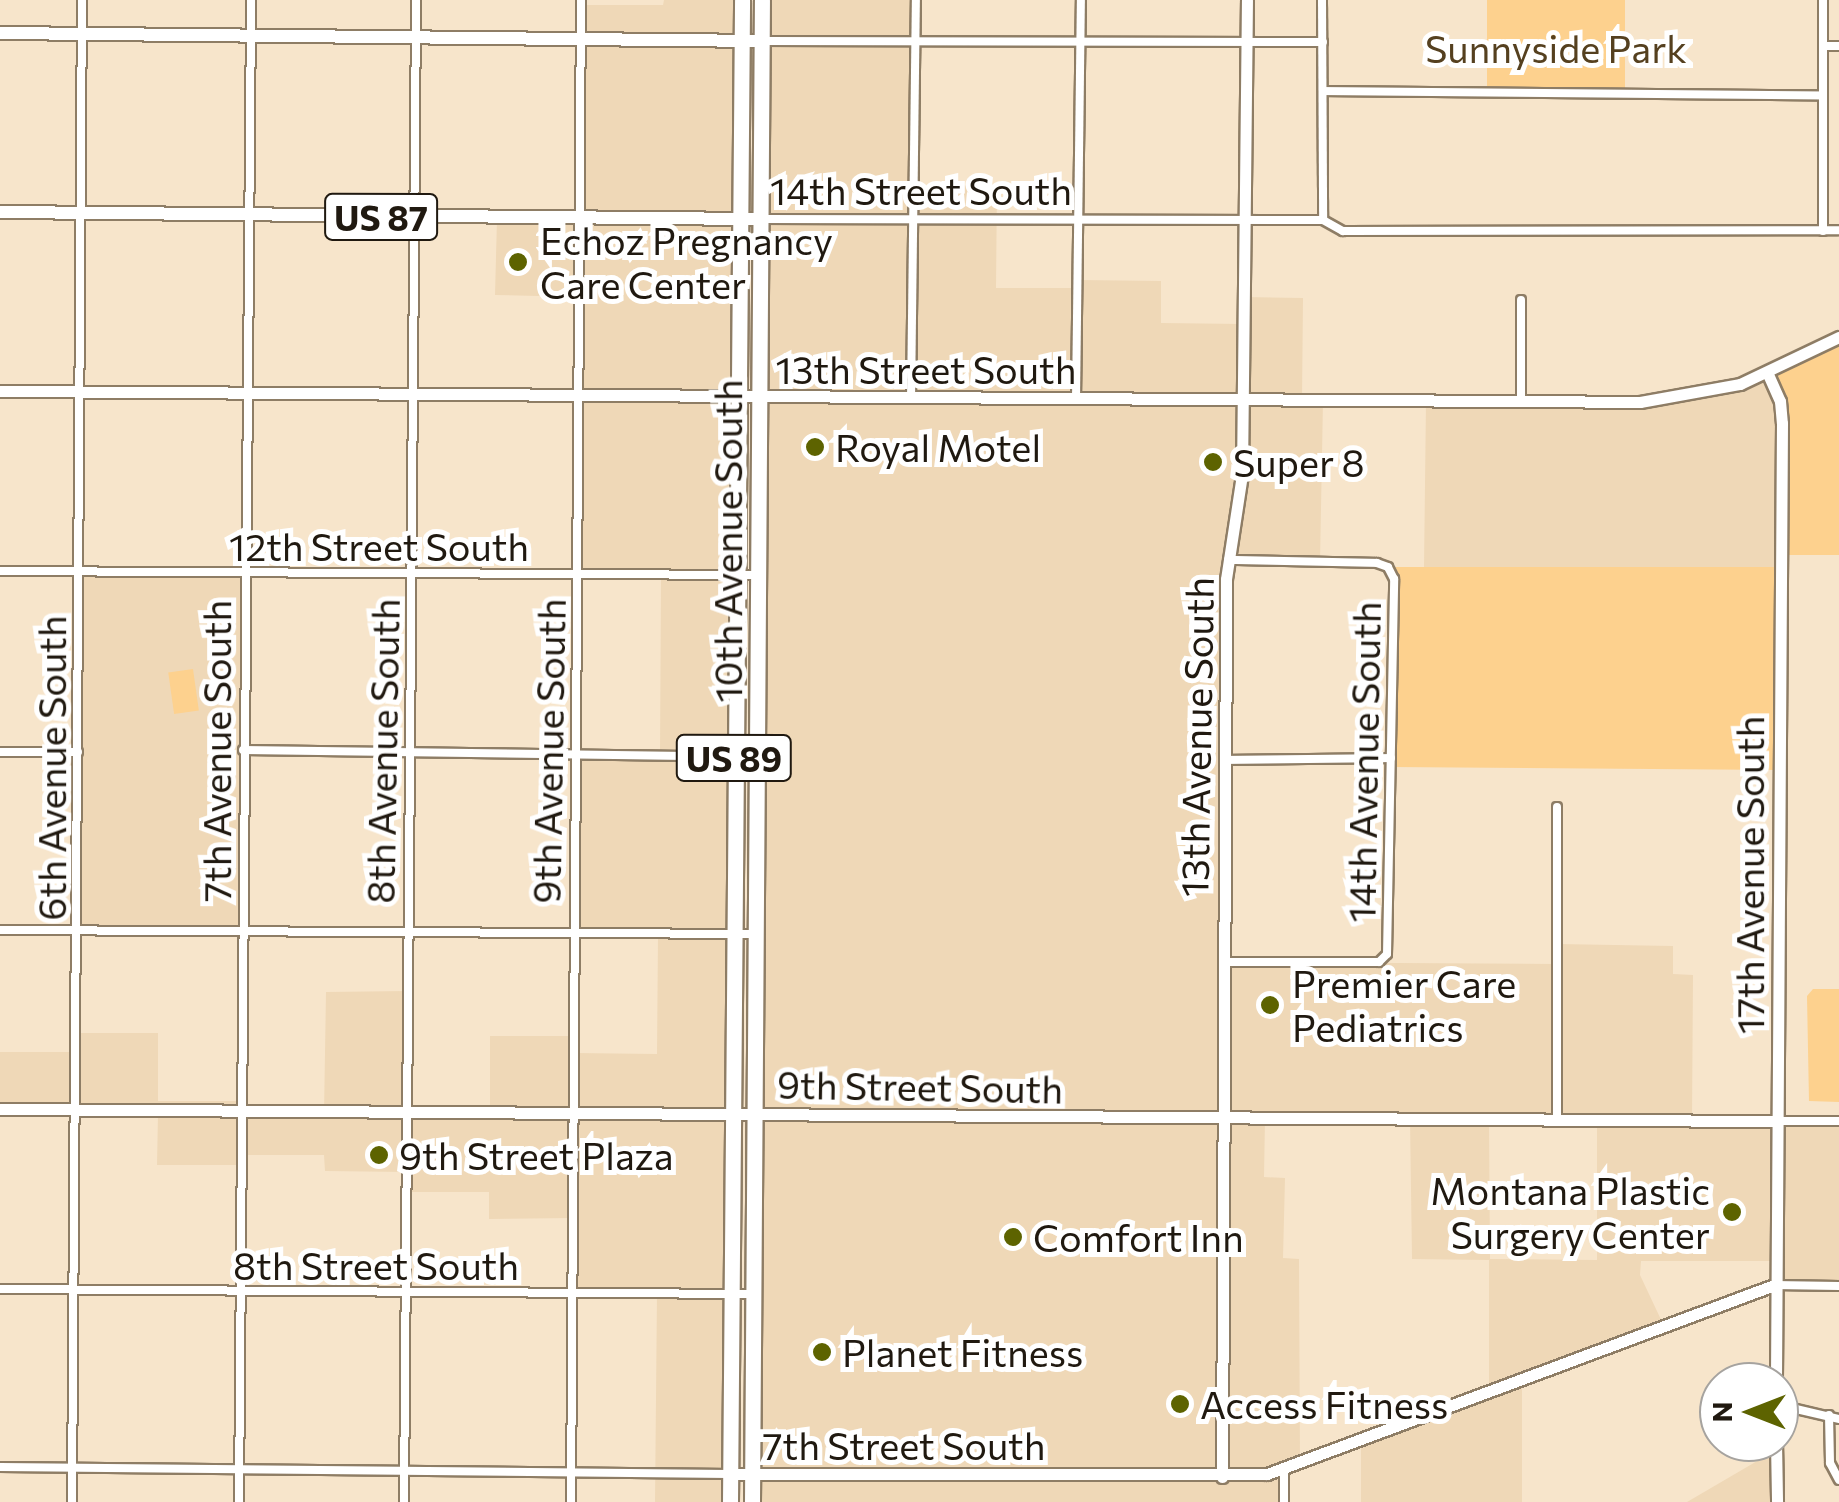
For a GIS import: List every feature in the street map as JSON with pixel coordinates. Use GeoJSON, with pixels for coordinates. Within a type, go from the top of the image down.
{"type":"FeatureCollection","features":[{"type":"Feature","properties":{"kind":"highway","name":"10th Avenue South"},"geometry":{"type":"LineString","coordinates":[[730,1502],[742,0]]}},
{"type":"Feature","properties":{"kind":"highway","name":"10th Avenue South"},"geometry":{"type":"LineString","coordinates":[[752,1502],[762,0]]}},
{"type":"Feature","properties":{"kind":"main road"},"geometry":{"type":"LineString","coordinates":[[0,33],[762,40]]}},
{"type":"Feature","properties":{"kind":"main road","name":"14th Street South"},"geometry":{"type":"LineString","coordinates":[[0,212],[762,219]]}},
{"type":"Feature","properties":{"kind":"street","name":"6th Avenue South"},"geometry":{"type":"LineString","coordinates":[[72,1502],[82,0]]}},
{"type":"Feature","properties":{"kind":"street","name":"7th Avenue South"},"geometry":{"type":"LineString","coordinates":[[239,1502],[244,572],[252,0]]}},
{"type":"Feature","properties":{"kind":"street","name":"8th Avenue South"},"geometry":{"type":"LineString","coordinates":[[404,1502],[416,0]]}},
{"type":"Feature","properties":{"kind":"street","name":"9th Avenue South"},"geometry":{"type":"LineString","coordinates":[[571,1502],[581,0]]}},
{"type":"Feature","properties":{"kind":"street"},"geometry":{"type":"LineString","coordinates":[[911,399],[916,0]]}},
{"type":"Feature","properties":{"kind":"street"},"geometry":{"type":"LineString","coordinates":[[1076,400],[1081,0]]}},
{"type":"Feature","properties":{"kind":"street","name":"13th Avenue South"},"geometry":{"type":"LineString","coordinates":[[1222,1476],[1224,760],[1228,560],[1241,486],[1247,0]]}},
{"type":"Feature","properties":{"kind":"street"},"geometry":{"type":"LineString","coordinates":[[1322,0],[1322,220]]}},
{"type":"Feature","properties":{"kind":"street"},"geometry":{"type":"LineString","coordinates":[[1823,0],[1823,231]]}},
{"type":"Feature","properties":{"kind":"street"},"geometry":{"type":"LineString","coordinates":[[762,40],[1323,42]]}},
{"type":"Feature","properties":{"kind":"street"},"geometry":{"type":"LineString","coordinates":[[1823,46],[1839,46]]}},
{"type":"Feature","properties":{"kind":"street"},"geometry":{"type":"LineString","coordinates":[[1323,92],[1822,95]]}},
{"type":"Feature","properties":{"kind":"street","name":"14th Street South"},"geometry":{"type":"LineString","coordinates":[[762,219],[1322,220],[1343,231],[1839,230]]}},
{"type":"Feature","properties":{"kind":"street"},"geometry":{"type":"LineString","coordinates":[[1520,402],[1521,300]]}},
{"type":"Feature","properties":{"kind":"street","name":"13th Street South"},"geometry":{"type":"LineString","coordinates":[[0,391],[1520,402],[1682,398],[1716,392],[1839,337]]}},
{"type":"Feature","properties":{"kind":"street","name":"17th Avenue South"},"geometry":{"type":"LineString","coordinates":[[1766,372],[1780,401],[1782,423],[1776,1362]]}},
{"type":"Feature","properties":{"kind":"street","name":"14th Avenue South"},"geometry":{"type":"LineString","coordinates":[[1223,962],[1384,959],[1394,579],[1388,568],[1377,563],[1228,560]]}},
{"type":"Feature","properties":{"kind":"street","name":"12th Street South"},"geometry":{"type":"LineString","coordinates":[[0,571],[758,575]]}},
{"type":"Feature","properties":{"kind":"street"},"geometry":{"type":"LineString","coordinates":[[243,750],[759,757]]}},
{"type":"Feature","properties":{"kind":"street"},"geometry":{"type":"LineString","coordinates":[[0,752],[78,752]]}},
{"type":"Feature","properties":{"kind":"street"},"geometry":{"type":"LineString","coordinates":[[1224,760],[1390,758]]}},
{"type":"Feature","properties":{"kind":"street"},"geometry":{"type":"LineString","coordinates":[[1557,807],[1557,1120]]}},
{"type":"Feature","properties":{"kind":"street"},"geometry":{"type":"LineString","coordinates":[[0,930],[756,934]]}},
{"type":"Feature","properties":{"kind":"street","name":"9th Street South"},"geometry":{"type":"LineString","coordinates":[[0,1110],[1839,1120]]}},
{"type":"Feature","properties":{"kind":"street"},"geometry":{"type":"LineString","coordinates":[[1774,1286],[1839,1286]]}},
{"type":"Feature","properties":{"kind":"street","name":"7th Street South"},"geometry":{"type":"LineString","coordinates":[[0,1467],[1222,1476],[1284,1469],[1774,1286]]}},
{"type":"Feature","properties":{"kind":"street","name":"8th Street South"},"geometry":{"type":"LineString","coordinates":[[0,1290],[752,1294]]}},
{"type":"Feature","properties":{"kind":"street"},"geometry":{"type":"LineString","coordinates":[[1799,1409],[1839,1419]]}},
{"type":"Feature","properties":{"kind":"street"},"geometry":{"type":"LineString","coordinates":[[1829,1416],[1830,1463],[1839,1480]]}},
{"type":"Feature","properties":{"kind":"street"},"geometry":{"type":"LineString","coordinates":[[1776,1462],[1777,1502]]}},
{"type":"Feature","properties":{"kind":"street"},"geometry":{"type":"LineString","coordinates":[[1284,1469],[1284,1502]]}},
{"type":"Feature","properties":{"kind":"shaded area"},"geometry":{"type":"Polygon","coordinates":[[[664,0],[742,0],[731,1502],[655,1502],[657,1293],[572,1293],[573,1218],[489,1219],[489,1192],[406,1192],[406,1172],[325,1171],[324,1155],[241,1155],[241,1165],[157,1165],[158,1114],[0,1110],[0,1052],[75,1052],[76,1033],[158,1033],[158,1101],[241,1101],[241,1112],[324,1114],[326,992],[408,991],[407,1113],[490,1115],[490,1036],[574,1036],[574,1053],[657,1054],[658,935],[573,933],[576,753],[660,754],[661,576],[577,575],[579,297],[495,295],[497,219],[580,218],[581,5],[663,5],[664,0]]]}},
{"type":"Feature","properties":{"kind":"shaded area"},"geometry":{"type":"Polygon","coordinates":[[[762,0],[916,0],[915,186],[997,185],[996,288],[1077,288],[1078,280],[1161,281],[1161,323],[1243,324],[1244,297],[1303,298],[1302,400],[1323,401],[1320,562],[1229,560],[1225,962],[1556,964],[1557,944],[1673,946],[1673,974],[1693,975],[1692,1120],[1839,1121],[1839,1286],[1774,1285],[1773,1261],[1641,1261],[1640,1275],[1664,1326],[1522,1380],[1522,1502],[1361,1502],[1361,1440],[1489,1392],[1489,1260],[1412,1259],[1410,1119],[1265,1119],[1264,1177],[1285,1178],[1283,1258],[1299,1259],[1300,1463],[1284,1469],[1284,1502],[752,1502],[762,0]],[[1489,1120],[1490,1259],[1597,1260],[1597,1120],[1489,1120]]]}},
{"type":"Feature","properties":{"kind":"shaded area"},"geometry":{"type":"Polygon","coordinates":[[[1767,372],[1780,401],[1781,567],[1424,567],[1426,402],[1682,398],[1767,372]]]}},
{"type":"Feature","properties":{"kind":"shaded area"},"geometry":{"type":"Polygon","coordinates":[[[79,571],[244,571],[244,932],[79,932],[79,571]]]}},
{"type":"Feature","properties":{"kind":"shaded area"},"geometry":{"type":"Polygon","coordinates":[[[1755,1462],[1776,1462],[1777,1502],[1687,1502],[1755,1462]]]}},
{"type":"Feature","properties":{"kind":"green space","name":"Sunnyside Park"},"geometry":{"type":"Polygon","coordinates":[[[1487,0],[1625,0],[1625,95],[1487,95],[1487,0]]]}},
{"type":"Feature","properties":{"kind":"green space"},"geometry":{"type":"Polygon","coordinates":[[[1839,336],[1839,555],[1781,555],[1782,423],[1767,372],[1839,336]]]}},
{"type":"Feature","properties":{"kind":"green space"},"geometry":{"type":"Polygon","coordinates":[[[1388,567],[1781,567],[1780,770],[1390,767],[1394,580],[1388,567]]]}},
{"type":"Feature","properties":{"kind":"green space"},"geometry":{"type":"Polygon","coordinates":[[[193,669],[199,711],[174,714],[168,672],[193,669]]]}},
{"type":"Feature","properties":{"kind":"green space"},"geometry":{"type":"Polygon","coordinates":[[[1813,989],[1839,989],[1839,1102],[1809,1101],[1807,996],[1813,989]]]}},
{"type":"Feature","properties":{"kind":"place","name":"Echoz Pregnancy Care Center"},"geometry":{"type":"Point","coordinates":[518,262]}},
{"type":"Feature","properties":{"kind":"place","name":"Royal Motel"},"geometry":{"type":"Point","coordinates":[815,447]}},
{"type":"Feature","properties":{"kind":"place","name":"Super 8"},"geometry":{"type":"Point","coordinates":[1213,462]}},
{"type":"Feature","properties":{"kind":"place","name":"Premier Care Pediatrics"},"geometry":{"type":"Point","coordinates":[1270,1005]}},
{"type":"Feature","properties":{"kind":"place","name":"9th Street Plaza"},"geometry":{"type":"Point","coordinates":[379,1155]}},
{"type":"Feature","properties":{"kind":"place","name":"Montana Plastic Surgery Center"},"geometry":{"type":"Point","coordinates":[1732,1212]}},
{"type":"Feature","properties":{"kind":"place","name":"Comfort Inn"},"geometry":{"type":"Point","coordinates":[1013,1237]}},
{"type":"Feature","properties":{"kind":"place","name":"Planet Fitness"},"geometry":{"type":"Point","coordinates":[822,1352]}},
{"type":"Feature","properties":{"kind":"place","name":"Access Fitness"},"geometry":{"type":"Point","coordinates":[1180,1404]}}]}
